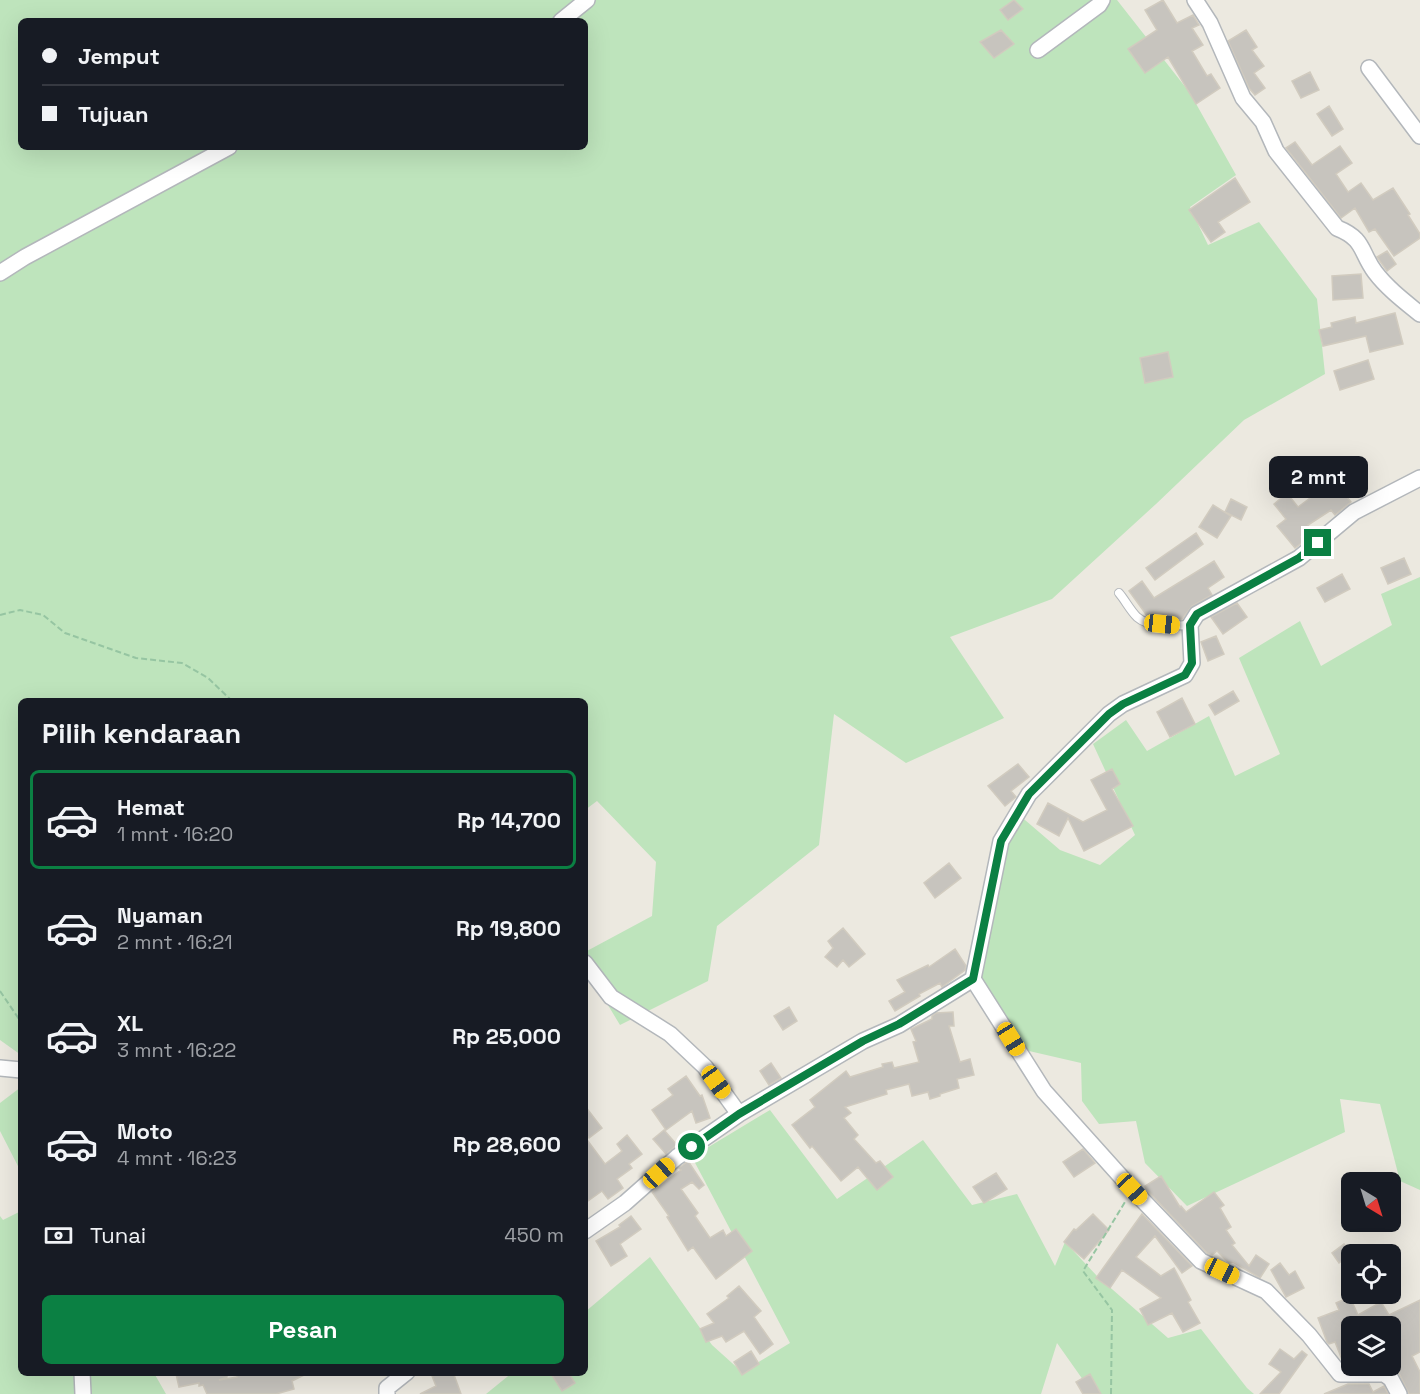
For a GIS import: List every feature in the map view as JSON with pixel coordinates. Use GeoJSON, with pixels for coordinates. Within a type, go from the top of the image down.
{"type":"FeatureCollection","features":[{"type":"Feature","properties":{"kind":"street"},"geometry":{"type":"LineString","coordinates":[[565,18],[587,0]]}},
{"type":"Feature","properties":{"kind":"street"},"geometry":{"type":"LineString","coordinates":[[1038,50],[1099,5],[1102,0]]}},
{"type":"Feature","properties":{"kind":"street"},"geometry":{"type":"LineString","coordinates":[[1195,0],[1210,23],[1243,98],[1263,122],[1276,151],[1337,228],[1351,233],[1364,251],[1374,272],[1420,314]]}},
{"type":"Feature","properties":{"kind":"street"},"geometry":{"type":"LineString","coordinates":[[1369,68],[1420,136]]}},
{"type":"Feature","properties":{"kind":"street"},"geometry":{"type":"LineString","coordinates":[[0,273],[223,150]]}},
{"type":"Feature","properties":{"kind":"street"},"geometry":{"type":"LineString","coordinates":[[1399,1394],[1391,1379],[1384,1374],[1340,1374],[1309,1335],[1266,1291],[1201,1261],[1132,1189],[1044,1091],[973,979],[1001,841],[1029,794],[1109,714],[1123,704],[1185,675],[1192,663],[1190,625],[1197,614],[1299,558],[1354,512],[1420,477]]}},
{"type":"Feature","properties":{"kind":"street"},"geometry":{"type":"LineString","coordinates":[[588,967],[611,997],[670,1034],[705,1066],[739,1114]]}},
{"type":"Feature","properties":{"kind":"street"},"geometry":{"type":"LineString","coordinates":[[588,1229],[625,1203],[677,1157],[739,1114],[863,1041],[899,1024],[973,979]]}},
{"type":"Feature","properties":{"kind":"street"},"geometry":{"type":"LineString","coordinates":[[0,1068],[18,1070]]}},
{"type":"Feature","properties":{"kind":"street"},"geometry":{"type":"LineString","coordinates":[[82,1376],[83,1394]]}},
{"type":"Feature","properties":{"kind":"street"},"geometry":{"type":"LineString","coordinates":[[387,1394],[387,1388],[401,1376]]}},
{"type":"Feature","properties":{"kind":"lane"},"geometry":{"type":"LineString","coordinates":[[1119,593],[1145,623],[1190,625]]}},
{"type":"Feature","properties":{"kind":"path"},"geometry":{"type":"LineString","coordinates":[[0,615],[20,610],[42,615],[65,633],[136,658],[182,663],[208,678],[229,698]]}},
{"type":"Feature","properties":{"kind":"path"},"geometry":{"type":"LineString","coordinates":[[0,991],[18,1018]]}},
{"type":"Feature","properties":{"kind":"path"},"geometry":{"type":"LineString","coordinates":[[1111,1394],[1112,1310],[1083,1271],[1132,1189]]}},
{"type":"Feature","properties":{"kind":"green space"},"geometry":{"type":"Polygon","coordinates":[[[0,0],[1117,0],[1190,93],[1236,175],[1190,207],[1208,245],[1259,222],[1317,299],[1325,374],[1244,420],[1052,599],[950,637],[1004,718],[906,763],[834,714],[819,845],[717,926],[708,981],[620,1025],[588,972],[588,950],[652,916],[656,862],[597,801],[588,808],[588,698],[18,698],[18,1053],[0,1040],[0,0]]]}},
{"type":"Feature","properties":{"kind":"green space"},"geometry":{"type":"Polygon","coordinates":[[[1420,577],[1420,1190],[1401,1181],[1401,1172],[1398,1172],[1380,1104],[1340,1099],[1345,1132],[1187,1206],[1145,1163],[1136,1121],[1099,1124],[1082,1101],[1081,1063],[1016,1048],[977,984],[996,849],[1018,814],[1060,850],[1100,865],[1135,835],[1093,744],[1126,720],[1147,751],[1209,716],[1235,776],[1280,754],[1239,658],[1300,621],[1321,666],[1392,625],[1381,594],[1420,577]]]}},
{"type":"Feature","properties":{"kind":"green space"},"geometry":{"type":"Polygon","coordinates":[[[18,1089],[18,1166],[0,1131],[0,1103],[18,1089]]]}},
{"type":"Feature","properties":{"kind":"green space"},"geometry":{"type":"Polygon","coordinates":[[[770,1110],[837,1199],[923,1140],[972,1205],[1017,1194],[1055,1266],[1065,1242],[1097,1276],[1168,1338],[1201,1329],[1254,1394],[1093,1394],[1057,1343],[1041,1394],[486,1394],[508,1376],[588,1376],[588,1309],[650,1257],[712,1345],[742,1372],[790,1343],[692,1157],[770,1110]]]}},
{"type":"Feature","properties":{"kind":"green space"},"geometry":{"type":"Polygon","coordinates":[[[18,1212],[18,1376],[156,1376],[166,1394],[0,1394],[0,1216],[3,1220],[18,1212]]]}},
{"type":"Feature","properties":{"kind":"building"},"geometry":{"type":"Polygon","coordinates":[[[1014,0],[1023,9],[1008,20],[1000,10],[1014,0]]]}},
{"type":"Feature","properties":{"kind":"building"},"geometry":{"type":"Polygon","coordinates":[[[1163,0],[1177,23],[1193,15],[1199,25],[1192,28],[1203,45],[1192,51],[1207,76],[1211,74],[1220,88],[1196,104],[1168,57],[1145,73],[1128,49],[1157,30],[1145,10],[1163,0]]]}},
{"type":"Feature","properties":{"kind":"building"},"geometry":{"type":"Polygon","coordinates":[[[1001,30],[1014,44],[994,58],[980,42],[1001,30]]]}},
{"type":"Feature","properties":{"kind":"building"},"geometry":{"type":"Polygon","coordinates":[[[1246,30],[1257,47],[1252,50],[1264,66],[1254,73],[1265,88],[1255,95],[1249,88],[1228,41],[1246,30]]]}},
{"type":"Feature","properties":{"kind":"building"},"geometry":{"type":"Polygon","coordinates":[[[1310,72],[1319,90],[1301,98],[1292,81],[1310,72]]]}},
{"type":"Feature","properties":{"kind":"building"},"geometry":{"type":"Polygon","coordinates":[[[1329,106],[1343,129],[1332,136],[1317,114],[1329,106]]]}},
{"type":"Feature","properties":{"kind":"building"},"geometry":{"type":"Polygon","coordinates":[[[1295,142],[1312,165],[1340,146],[1352,163],[1336,174],[1348,192],[1361,183],[1373,200],[1393,188],[1410,214],[1408,215],[1420,234],[1420,238],[1394,256],[1375,229],[1369,232],[1355,208],[1341,218],[1286,148],[1295,142]]]}},
{"type":"Feature","properties":{"kind":"building"},"geometry":{"type":"Polygon","coordinates":[[[1235,178],[1250,202],[1218,222],[1225,232],[1211,242],[1189,210],[1235,178]]]}},
{"type":"Feature","properties":{"kind":"building"},"geometry":{"type":"Polygon","coordinates":[[[1387,251],[1396,264],[1387,271],[1377,257],[1387,251]]]}},
{"type":"Feature","properties":{"kind":"building"},"geometry":{"type":"Polygon","coordinates":[[[1361,274],[1363,298],[1333,300],[1332,276],[1361,274]]]}},
{"type":"Feature","properties":{"kind":"building"},"geometry":{"type":"Polygon","coordinates":[[[1395,313],[1403,344],[1370,352],[1366,336],[1323,346],[1319,330],[1332,327],[1331,323],[1355,317],[1356,323],[1395,313]]]}},
{"type":"Feature","properties":{"kind":"building"},"geometry":{"type":"Polygon","coordinates":[[[1168,352],[1173,377],[1145,383],[1140,358],[1168,352]]]}},
{"type":"Feature","properties":{"kind":"building"},"geometry":{"type":"Polygon","coordinates":[[[1368,360],[1374,379],[1340,390],[1334,371],[1368,360]]]}},
{"type":"Feature","properties":{"kind":"building"},"geometry":{"type":"Polygon","coordinates":[[[1337,478],[1350,495],[1347,497],[1351,502],[1335,515],[1331,510],[1308,525],[1311,529],[1301,537],[1304,541],[1295,548],[1277,526],[1286,519],[1274,504],[1287,493],[1298,507],[1337,478]]]}},
{"type":"Feature","properties":{"kind":"building"},"geometry":{"type":"Polygon","coordinates":[[[1231,499],[1247,507],[1241,520],[1225,512],[1231,499]]]}},
{"type":"Feature","properties":{"kind":"building"},"geometry":{"type":"Polygon","coordinates":[[[1213,505],[1231,516],[1217,538],[1199,527],[1213,505]]]}},
{"type":"Feature","properties":{"kind":"building"},"geometry":{"type":"Polygon","coordinates":[[[1196,533],[1203,544],[1155,580],[1146,568],[1196,533]]]}},
{"type":"Feature","properties":{"kind":"building"},"geometry":{"type":"Polygon","coordinates":[[[1404,558],[1411,574],[1388,584],[1381,568],[1404,558]]]}},
{"type":"Feature","properties":{"kind":"building"},"geometry":{"type":"Polygon","coordinates":[[[1214,561],[1224,577],[1208,588],[1212,595],[1192,606],[1182,619],[1163,620],[1148,617],[1129,591],[1142,581],[1154,598],[1214,561]]]}},
{"type":"Feature","properties":{"kind":"building"},"geometry":{"type":"Polygon","coordinates":[[[1342,574],[1350,589],[1325,602],[1317,588],[1342,574]]]}},
{"type":"Feature","properties":{"kind":"building"},"geometry":{"type":"Polygon","coordinates":[[[1237,603],[1247,617],[1223,634],[1211,617],[1237,603]]]}},
{"type":"Feature","properties":{"kind":"building"},"geometry":{"type":"Polygon","coordinates":[[[1216,636],[1224,654],[1208,661],[1201,642],[1216,636]]]}},
{"type":"Feature","properties":{"kind":"building"},"geometry":{"type":"Polygon","coordinates":[[[1233,691],[1239,701],[1215,715],[1209,705],[1233,691]]]}},
{"type":"Feature","properties":{"kind":"building"},"geometry":{"type":"Polygon","coordinates":[[[1182,698],[1195,724],[1170,737],[1157,712],[1182,698]]]}},
{"type":"Feature","properties":{"kind":"building"},"geometry":{"type":"Polygon","coordinates":[[[1018,764],[1029,777],[1011,791],[1016,797],[1005,806],[988,786],[1018,764]]]}},
{"type":"Feature","properties":{"kind":"building"},"geometry":{"type":"Polygon","coordinates":[[[1112,769],[1120,784],[1112,789],[1133,826],[1084,851],[1068,818],[1059,836],[1037,824],[1048,803],[1083,822],[1107,810],[1091,780],[1112,769]]]}},
{"type":"Feature","properties":{"kind":"building"},"geometry":{"type":"Polygon","coordinates":[[[949,863],[961,878],[935,898],[924,883],[949,863]]]}},
{"type":"Feature","properties":{"kind":"building"},"geometry":{"type":"Polygon","coordinates":[[[843,928],[865,954],[849,967],[843,960],[837,967],[825,957],[833,948],[828,941],[843,928]]]}},
{"type":"Feature","properties":{"kind":"building"},"geometry":{"type":"Polygon","coordinates":[[[955,949],[966,966],[965,970],[942,987],[940,983],[895,1011],[889,1001],[905,992],[897,980],[928,965],[929,967],[955,949]]]}},
{"type":"Feature","properties":{"kind":"building"},"geometry":{"type":"Polygon","coordinates":[[[789,1007],[797,1021],[783,1030],[774,1016],[789,1007]]]}},
{"type":"Feature","properties":{"kind":"building"},"geometry":{"type":"Polygon","coordinates":[[[953,1012],[954,1026],[949,1026],[960,1062],[970,1059],[974,1075],[957,1079],[959,1088],[930,1099],[928,1092],[912,1096],[909,1084],[886,1090],[887,1094],[845,1107],[851,1113],[844,1118],[858,1135],[854,1139],[876,1163],[880,1161],[893,1177],[877,1190],[858,1167],[841,1181],[792,1125],[815,1107],[810,1100],[846,1071],[850,1077],[883,1067],[882,1064],[892,1062],[894,1068],[919,1062],[913,1042],[916,1041],[911,1029],[932,1019],[936,1013],[953,1012]]]}},
{"type":"Feature","properties":{"kind":"building"},"geometry":{"type":"Polygon","coordinates":[[[771,1063],[781,1078],[769,1085],[760,1071],[771,1063]]]}},
{"type":"Feature","properties":{"kind":"building"},"geometry":{"type":"Polygon","coordinates":[[[686,1076],[700,1096],[702,1095],[710,1118],[696,1123],[692,1111],[666,1130],[652,1110],[673,1095],[668,1089],[686,1076]]]}},
{"type":"Feature","properties":{"kind":"building"},"geometry":{"type":"Polygon","coordinates":[[[588,1110],[602,1128],[588,1137],[588,1110]]]}},
{"type":"Feature","properties":{"kind":"building"},"geometry":{"type":"Polygon","coordinates":[[[664,1130],[677,1145],[666,1154],[653,1139],[664,1130]]]}},
{"type":"Feature","properties":{"kind":"building"},"geometry":{"type":"Polygon","coordinates":[[[627,1135],[642,1154],[629,1164],[632,1168],[617,1179],[623,1188],[608,1199],[602,1191],[588,1201],[588,1141],[605,1164],[622,1151],[617,1144],[627,1135]]]}},
{"type":"Feature","properties":{"kind":"building"},"geometry":{"type":"Polygon","coordinates":[[[1083,1149],[1095,1163],[1074,1177],[1063,1162],[1083,1149]]]}},
{"type":"Feature","properties":{"kind":"building"},"geometry":{"type":"Polygon","coordinates":[[[688,1161],[704,1185],[699,1189],[692,1182],[681,1189],[698,1213],[695,1216],[710,1238],[723,1230],[726,1236],[736,1229],[752,1251],[716,1279],[693,1247],[688,1251],[667,1217],[669,1216],[652,1192],[681,1170],[679,1168],[688,1161]]]}},
{"type":"Feature","properties":{"kind":"building"},"geometry":{"type":"Polygon","coordinates":[[[996,1173],[1007,1189],[984,1203],[973,1187],[996,1173]]]}},
{"type":"Feature","properties":{"kind":"building"},"geometry":{"type":"Polygon","coordinates":[[[1161,1176],[1180,1207],[1186,1212],[1214,1192],[1224,1205],[1220,1208],[1231,1227],[1226,1230],[1235,1243],[1232,1245],[1249,1266],[1256,1255],[1269,1264],[1260,1278],[1233,1262],[1229,1263],[1217,1251],[1212,1255],[1207,1253],[1146,1189],[1145,1186],[1161,1176]]]}},
{"type":"Feature","properties":{"kind":"building"},"geometry":{"type":"Polygon","coordinates":[[[1093,1214],[1109,1230],[1084,1259],[1064,1242],[1074,1229],[1076,1230],[1093,1214]]]}},
{"type":"Feature","properties":{"kind":"building"},"geometry":{"type":"Polygon","coordinates":[[[1142,1214],[1192,1266],[1182,1273],[1155,1236],[1136,1257],[1161,1276],[1174,1268],[1191,1300],[1188,1302],[1200,1323],[1183,1332],[1172,1313],[1148,1325],[1140,1309],[1161,1298],[1122,1270],[1110,1288],[1096,1278],[1142,1214]]]}},
{"type":"Feature","properties":{"kind":"building"},"geometry":{"type":"Polygon","coordinates":[[[631,1216],[641,1229],[620,1244],[627,1256],[611,1266],[596,1241],[620,1227],[619,1225],[631,1216]]]}},
{"type":"Feature","properties":{"kind":"building"},"geometry":{"type":"Polygon","coordinates":[[[1341,1246],[1341,1261],[1339,1263],[1332,1253],[1341,1246]]]}},
{"type":"Feature","properties":{"kind":"building"},"geometry":{"type":"Polygon","coordinates":[[[1280,1263],[1289,1275],[1295,1271],[1304,1288],[1286,1297],[1271,1270],[1280,1263]]]}},
{"type":"Feature","properties":{"kind":"building"},"geometry":{"type":"Polygon","coordinates":[[[739,1286],[761,1311],[754,1317],[773,1344],[760,1354],[744,1331],[726,1342],[722,1336],[706,1342],[700,1329],[714,1323],[707,1314],[729,1298],[727,1296],[739,1286]]]}},
{"type":"Feature","properties":{"kind":"building"},"geometry":{"type":"Polygon","coordinates":[[[1420,1300],[1420,1352],[1412,1356],[1420,1372],[1420,1394],[1409,1394],[1400,1376],[1401,1316],[1341,1316],[1341,1357],[1335,1342],[1329,1344],[1327,1342],[1318,1318],[1339,1310],[1336,1303],[1341,1301],[1341,1304],[1353,1304],[1358,1315],[1377,1304],[1382,1304],[1389,1315],[1420,1300]]]}},
{"type":"Feature","properties":{"kind":"building"},"geometry":{"type":"Polygon","coordinates":[[[1280,1349],[1294,1359],[1302,1351],[1307,1355],[1279,1394],[1260,1394],[1281,1372],[1269,1364],[1280,1349]]]}},
{"type":"Feature","properties":{"kind":"building"},"geometry":{"type":"Polygon","coordinates":[[[751,1351],[759,1364],[742,1375],[734,1362],[751,1351]]]}},
{"type":"Feature","properties":{"kind":"building"},"geometry":{"type":"Polygon","coordinates":[[[1090,1374],[1101,1394],[1083,1394],[1076,1382],[1090,1374]]]}},
{"type":"Feature","properties":{"kind":"building"},"geometry":{"type":"Polygon","coordinates":[[[176,1376],[227,1376],[219,1380],[237,1376],[302,1376],[292,1381],[294,1389],[276,1394],[207,1394],[203,1385],[199,1386],[199,1383],[179,1387],[176,1376]]]}},
{"type":"Feature","properties":{"kind":"building"},"geometry":{"type":"Polygon","coordinates":[[[432,1376],[454,1376],[461,1394],[420,1394],[436,1386],[432,1376]]]}},
{"type":"Feature","properties":{"kind":"building"},"geometry":{"type":"Polygon","coordinates":[[[553,1376],[571,1376],[575,1383],[562,1391],[553,1376]]]}},
{"type":"Feature","properties":{"kind":"building"},"geometry":{"type":"Polygon","coordinates":[[[1348,1384],[1369,1384],[1373,1392],[1384,1386],[1388,1394],[1324,1394],[1348,1384]]]}},
{"type":"Feature","properties":{"kind":"route"},"geometry":{"type":"LineString","coordinates":[[692,1147],[739,1114],[863,1041],[899,1024],[973,979],[1001,841],[1029,794],[1109,714],[1123,704],[1185,675],[1192,663],[1190,625],[1197,614],[1299,558],[1318,543]]}}]}
